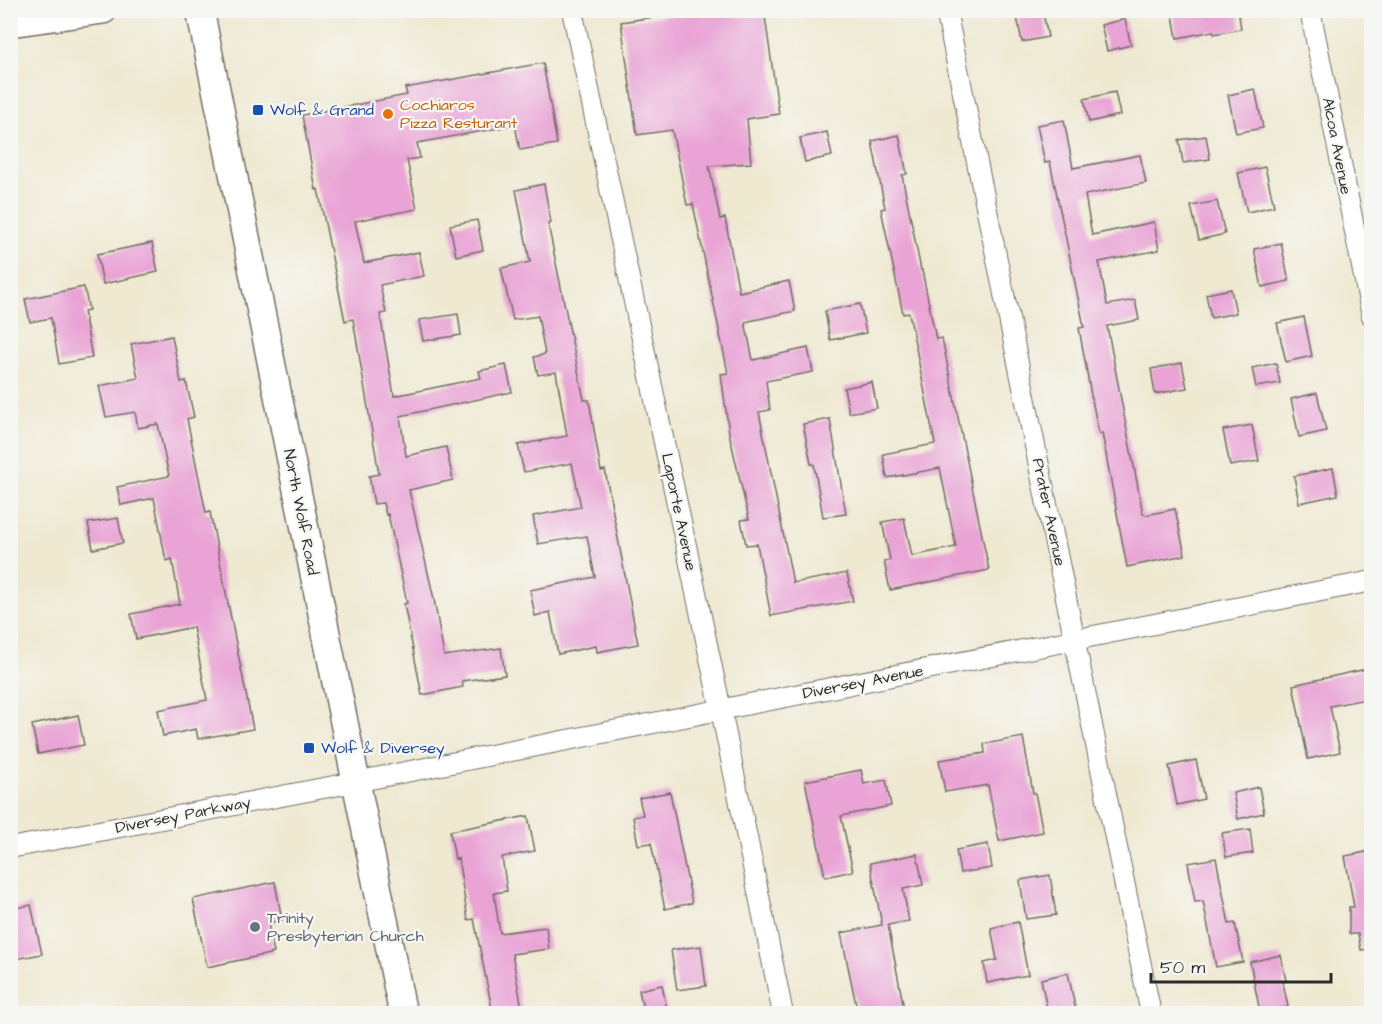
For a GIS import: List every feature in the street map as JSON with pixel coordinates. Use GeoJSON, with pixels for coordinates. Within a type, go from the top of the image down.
{"type":"FeatureCollection","features":[{"type":"Feature","properties":{"kind":"main road"},"geometry":{"type":"LineString","coordinates":[[10,23],[103,10]]}},
{"type":"Feature","properties":{"kind":"main road","name":"North Wolf Road"},"geometry":{"type":"LineString","coordinates":[[200,10],[403,1014]]}},
{"type":"Feature","properties":{"kind":"street","name":"Laporte Avenue"},"geometry":{"type":"LineString","coordinates":[[572,10],[721,710],[783,1014]]}},
{"type":"Feature","properties":{"kind":"street","name":"Prater Avenue"},"geometry":{"type":"LineString","coordinates":[[946,10],[1151,1014]]}},
{"type":"Feature","properties":{"kind":"street","name":"Alcoa Avenue"},"geometry":{"type":"LineString","coordinates":[[1310,10],[1371,316]]}},
{"type":"Feature","properties":{"kind":"street","name":"Diversey Avenue"},"geometry":{"type":"LineString","coordinates":[[355,782],[1371,581]]}},
{"type":"Feature","properties":{"kind":"street","name":"Diversey Parkway"},"geometry":{"type":"LineString","coordinates":[[10,849],[355,782]]}},
{"type":"Feature","properties":{"kind":"building"},"geometry":{"type":"Polygon","coordinates":[[[702,10],[764,10],[779,114],[747,119],[751,163],[709,166],[720,219],[725,218],[739,292],[789,281],[795,311],[745,322],[753,360],[808,348],[813,372],[766,381],[770,410],[759,412],[793,583],[847,573],[853,601],[771,616],[757,544],[746,545],[741,520],[749,519],[729,433],[721,374],[728,373],[693,204],[687,205],[672,130],[637,135],[621,22],[702,10]]]}},
{"type":"Feature","properties":{"kind":"building"},"geometry":{"type":"Polygon","coordinates":[[[1172,10],[1238,10],[1241,29],[1214,34],[1213,31],[1177,38],[1172,10]]]}},
{"type":"Feature","properties":{"kind":"building"},"geometry":{"type":"Polygon","coordinates":[[[1043,13],[1048,37],[1022,42],[1017,17],[1043,13]]]}},
{"type":"Feature","properties":{"kind":"building"},"geometry":{"type":"Polygon","coordinates":[[[1125,19],[1131,45],[1107,51],[1101,25],[1125,19]]]}},
{"type":"Feature","properties":{"kind":"building"},"geometry":{"type":"Polygon","coordinates":[[[543,63],[557,144],[520,150],[515,125],[417,143],[420,158],[407,160],[417,209],[355,221],[364,263],[419,252],[424,276],[380,285],[386,313],[380,314],[394,396],[481,378],[479,371],[506,365],[512,392],[400,416],[406,456],[446,447],[453,480],[409,490],[434,599],[444,656],[501,648],[505,675],[462,681],[463,687],[422,695],[404,604],[407,603],[388,514],[386,515],[383,503],[374,504],[369,476],[379,474],[353,319],[345,321],[302,115],[407,95],[405,88],[543,63]]]}},
{"type":"Feature","properties":{"kind":"building"},"geometry":{"type":"Polygon","coordinates":[[[1255,89],[1263,128],[1236,133],[1228,95],[1255,89]]]}},
{"type":"Feature","properties":{"kind":"building"},"geometry":{"type":"Polygon","coordinates":[[[1115,92],[1120,115],[1089,122],[1084,99],[1115,92]]]}},
{"type":"Feature","properties":{"kind":"building"},"geometry":{"type":"Polygon","coordinates":[[[1064,120],[1073,168],[1140,155],[1146,183],[1085,195],[1092,235],[1154,222],[1159,250],[1099,262],[1107,305],[1135,300],[1139,320],[1107,326],[1143,514],[1175,509],[1185,555],[1127,567],[1102,433],[1099,434],[1091,395],[1079,328],[1084,327],[1050,162],[1045,163],[1037,125],[1064,120]]]}},
{"type":"Feature","properties":{"kind":"building"},"geometry":{"type":"Polygon","coordinates":[[[827,132],[832,156],[805,162],[800,138],[827,132]]]}},
{"type":"Feature","properties":{"kind":"building"},"geometry":{"type":"Polygon","coordinates":[[[899,135],[907,174],[902,175],[921,270],[936,339],[942,338],[989,570],[890,590],[884,561],[890,560],[882,522],[904,518],[912,556],[956,547],[940,468],[887,478],[883,454],[935,444],[909,313],[903,314],[881,209],[885,208],[872,141],[899,135]]]}},
{"type":"Feature","properties":{"kind":"building"},"geometry":{"type":"Polygon","coordinates":[[[1206,136],[1210,159],[1183,163],[1179,140],[1206,136]]]}},
{"type":"Feature","properties":{"kind":"building"},"geometry":{"type":"Polygon","coordinates":[[[1265,167],[1274,206],[1247,212],[1238,173],[1265,167]]]}},
{"type":"Feature","properties":{"kind":"building"},"geometry":{"type":"Polygon","coordinates":[[[544,184],[551,223],[548,224],[584,400],[589,400],[601,471],[605,470],[638,644],[597,652],[596,646],[558,654],[550,612],[535,616],[530,590],[595,577],[587,536],[538,544],[533,516],[581,507],[572,463],[524,472],[518,445],[567,436],[556,372],[538,375],[534,357],[545,354],[538,316],[513,320],[501,268],[530,262],[516,190],[544,184]]]}},
{"type":"Feature","properties":{"kind":"building"},"geometry":{"type":"Polygon","coordinates":[[[1217,201],[1225,234],[1199,240],[1191,206],[1217,201]]]}},
{"type":"Feature","properties":{"kind":"building"},"geometry":{"type":"Polygon","coordinates":[[[477,220],[483,250],[456,256],[450,225],[477,220]]]}},
{"type":"Feature","properties":{"kind":"building"},"geometry":{"type":"Polygon","coordinates":[[[152,243],[158,272],[103,284],[97,254],[152,243]]]}},
{"type":"Feature","properties":{"kind":"building"},"geometry":{"type":"Polygon","coordinates":[[[1281,243],[1289,281],[1262,287],[1254,249],[1281,243]]]}},
{"type":"Feature","properties":{"kind":"building"},"geometry":{"type":"Polygon","coordinates":[[[84,287],[89,310],[84,311],[92,358],[59,364],[51,318],[30,322],[25,299],[84,287]]]}},
{"type":"Feature","properties":{"kind":"building"},"geometry":{"type":"Polygon","coordinates":[[[1231,289],[1236,313],[1211,318],[1206,294],[1231,289]]]}},
{"type":"Feature","properties":{"kind":"building"},"geometry":{"type":"Polygon","coordinates":[[[860,304],[866,333],[830,340],[825,311],[860,304]]]}},
{"type":"Feature","properties":{"kind":"building"},"geometry":{"type":"Polygon","coordinates":[[[458,314],[461,335],[423,341],[419,320],[458,314]]]}},
{"type":"Feature","properties":{"kind":"building"},"geometry":{"type":"Polygon","coordinates":[[[1304,317],[1312,356],[1286,362],[1277,323],[1304,317]]]}},
{"type":"Feature","properties":{"kind":"building"},"geometry":{"type":"Polygon","coordinates":[[[172,336],[181,382],[186,381],[194,417],[187,419],[206,513],[210,512],[253,729],[198,739],[196,729],[163,736],[158,710],[207,700],[193,627],[136,639],[131,614],[180,604],[172,559],[166,561],[154,498],[121,505],[117,487],[169,476],[158,424],[138,428],[135,412],[106,417],[99,386],[138,378],[131,344],[172,336]]]}},
{"type":"Feature","properties":{"kind":"building"},"geometry":{"type":"Polygon","coordinates":[[[1182,363],[1187,388],[1155,394],[1151,369],[1182,363]]]}},
{"type":"Feature","properties":{"kind":"building"},"geometry":{"type":"Polygon","coordinates":[[[1276,363],[1280,383],[1256,387],[1252,368],[1276,363]]]}},
{"type":"Feature","properties":{"kind":"building"},"geometry":{"type":"Polygon","coordinates":[[[872,382],[877,408],[849,413],[844,388],[872,382]]]}},
{"type":"Feature","properties":{"kind":"building"},"geometry":{"type":"Polygon","coordinates":[[[1317,393],[1326,431],[1299,437],[1291,399],[1317,393]]]}},
{"type":"Feature","properties":{"kind":"building"},"geometry":{"type":"Polygon","coordinates":[[[830,419],[846,514],[823,517],[814,464],[811,464],[803,424],[830,419]]]}},
{"type":"Feature","properties":{"kind":"building"},"geometry":{"type":"Polygon","coordinates":[[[1252,425],[1259,461],[1230,466],[1223,430],[1252,425]]]}},
{"type":"Feature","properties":{"kind":"building"},"geometry":{"type":"Polygon","coordinates":[[[1333,468],[1338,495],[1299,503],[1294,476],[1333,468]]]}},
{"type":"Feature","properties":{"kind":"building"},"geometry":{"type":"Polygon","coordinates":[[[118,518],[123,543],[93,549],[88,523],[118,518]]]}},
{"type":"Feature","properties":{"kind":"building"},"geometry":{"type":"Polygon","coordinates":[[[1371,668],[1371,698],[1330,706],[1340,752],[1308,759],[1293,685],[1371,668]]]}},
{"type":"Feature","properties":{"kind":"building"},"geometry":{"type":"Polygon","coordinates":[[[78,715],[84,745],[38,754],[32,725],[78,715]]]}},
{"type":"Feature","properties":{"kind":"building"},"geometry":{"type":"Polygon","coordinates":[[[1023,737],[1043,832],[999,841],[988,785],[945,792],[939,760],[985,753],[984,744],[1023,737]]]}},
{"type":"Feature","properties":{"kind":"building"},"geometry":{"type":"Polygon","coordinates":[[[1196,760],[1204,799],[1177,805],[1169,766],[1196,760]]]}},
{"type":"Feature","properties":{"kind":"building"},"geometry":{"type":"Polygon","coordinates":[[[861,770],[864,784],[886,780],[891,806],[841,816],[853,871],[825,877],[805,781],[861,770]]]}},
{"type":"Feature","properties":{"kind":"building"},"geometry":{"type":"Polygon","coordinates":[[[1259,787],[1264,813],[1238,819],[1233,793],[1259,787]]]}},
{"type":"Feature","properties":{"kind":"building"},"geometry":{"type":"Polygon","coordinates":[[[670,792],[692,903],[665,909],[651,843],[638,845],[633,817],[643,815],[639,798],[670,792]]]}},
{"type":"Feature","properties":{"kind":"building"},"geometry":{"type":"Polygon","coordinates":[[[528,816],[535,851],[502,857],[507,891],[494,893],[500,933],[546,927],[549,949],[512,954],[523,1014],[493,1014],[474,919],[468,920],[458,858],[455,859],[450,831],[528,816]]]}},
{"type":"Feature","properties":{"kind":"building"},"geometry":{"type":"Polygon","coordinates":[[[1250,829],[1253,853],[1226,857],[1222,833],[1250,829]]]}},
{"type":"Feature","properties":{"kind":"building"},"geometry":{"type":"Polygon","coordinates":[[[988,844],[992,868],[960,873],[956,850],[988,844]]]}},
{"type":"Feature","properties":{"kind":"building"},"geometry":{"type":"Polygon","coordinates":[[[1371,851],[1371,949],[1361,950],[1358,934],[1349,934],[1349,907],[1354,907],[1345,856],[1371,851]]]}},
{"type":"Feature","properties":{"kind":"building"},"geometry":{"type":"Polygon","coordinates":[[[917,854],[923,885],[903,889],[909,921],[888,925],[905,1014],[858,1014],[841,933],[882,925],[870,863],[917,854]]]}},
{"type":"Feature","properties":{"kind":"building"},"geometry":{"type":"Polygon","coordinates":[[[1216,858],[1229,924],[1235,923],[1243,962],[1216,967],[1203,901],[1195,902],[1188,863],[1216,858]]]}},
{"type":"Feature","properties":{"kind":"building"},"geometry":{"type":"Polygon","coordinates":[[[1050,875],[1056,915],[1026,919],[1020,880],[1050,875]]]}},
{"type":"Feature","properties":{"kind":"building"},"geometry":{"type":"Polygon","coordinates":[[[275,882],[282,920],[268,923],[274,953],[207,967],[193,899],[275,882]]]}},
{"type":"Feature","properties":{"kind":"building"},"geometry":{"type":"Polygon","coordinates":[[[31,905],[42,954],[10,960],[10,909],[31,905]]]}},
{"type":"Feature","properties":{"kind":"building"},"geometry":{"type":"Polygon","coordinates":[[[1018,922],[1028,975],[987,983],[984,963],[997,960],[991,928],[1018,922]]]}},
{"type":"Feature","properties":{"kind":"building"},"geometry":{"type":"Polygon","coordinates":[[[701,946],[706,986],[677,990],[671,950],[701,946]]]}},
{"type":"Feature","properties":{"kind":"building"},"geometry":{"type":"Polygon","coordinates":[[[1281,955],[1288,1007],[1260,1012],[1250,962],[1281,955]]]}},
{"type":"Feature","properties":{"kind":"building"},"geometry":{"type":"Polygon","coordinates":[[[1068,973],[1076,1011],[1048,1014],[1041,979],[1068,973]]]}},
{"type":"Feature","properties":{"kind":"building"},"geometry":{"type":"Polygon","coordinates":[[[662,985],[668,1014],[644,1014],[639,990],[662,985]]]}},
{"type":"Feature","properties":{"kind":"place","name":"Wolf & Grand"},"geometry":{"type":"Point","coordinates":[258,110]}},
{"type":"Feature","properties":{"kind":"place","name":"Cochiaros Pizza Resturant"},"geometry":{"type":"Point","coordinates":[388,114]}},
{"type":"Feature","properties":{"kind":"place","name":"Wolf & Diversey"},"geometry":{"type":"Point","coordinates":[309,748]}},
{"type":"Feature","properties":{"kind":"place","name":"Trinity Presbyterian Church"},"geometry":{"type":"Point","coordinates":[255,927]}}]}
